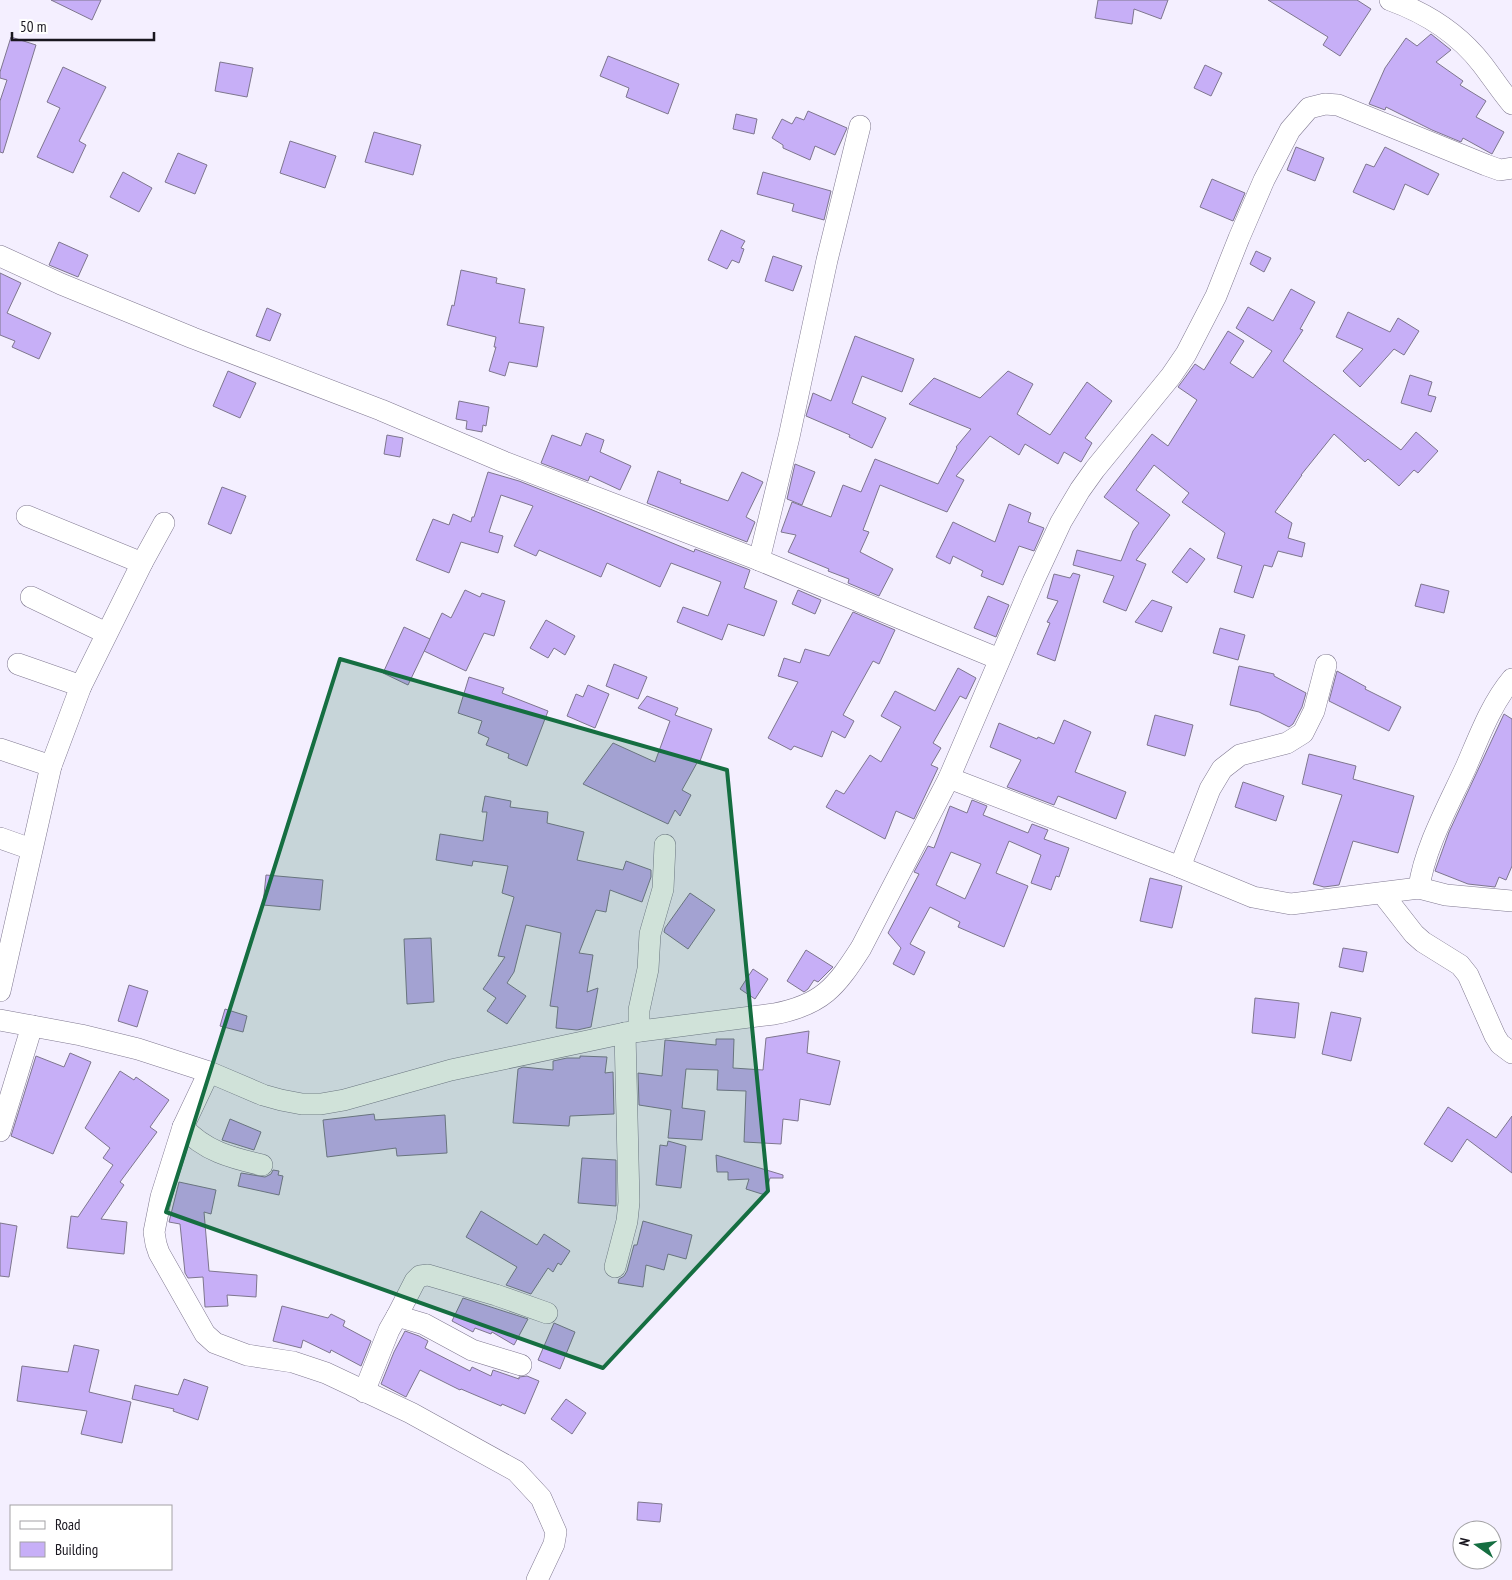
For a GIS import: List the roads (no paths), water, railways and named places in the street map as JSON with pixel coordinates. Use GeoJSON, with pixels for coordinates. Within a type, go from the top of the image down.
{"type":"FeatureCollection","features":[{"type":"Feature","properties":{"kind":"street"},"geometry":{"type":"LineString","coordinates":[[1390,0],[1429,18],[1456,37],[1481,62],[1512,104]]}},
{"type":"Feature","properties":{"kind":"street"},"geometry":{"type":"LineString","coordinates":[[0,1020],[81,1035],[138,1049],[209,1072],[263,1095],[302,1104],[321,1104],[344,1100],[451,1070],[632,1032],[750,1018],[796,1010],[814,1002],[829,992],[845,973],[861,948],[949,778],[1048,549],[1080,490],[1171,376],[1186,354],[1216,296],[1264,180],[1290,130],[1302,114],[1309,108],[1325,104],[1338,106],[1500,170],[1512,168]]}},
{"type":"Feature","properties":{"kind":"street"},"geometry":{"type":"LineString","coordinates":[[759,560],[789,437],[827,260],[860,126]]}},
{"type":"Feature","properties":{"kind":"street"},"geometry":{"type":"LineString","coordinates":[[0,256],[61,284],[193,338],[381,410],[504,462],[759,560],[999,659]]}},
{"type":"Feature","properties":{"kind":"street"},"geometry":{"type":"LineString","coordinates":[[27,516],[142,563]]}},
{"type":"Feature","properties":{"kind":"street"},"geometry":{"type":"LineString","coordinates":[[0,991],[6,930],[31,849],[51,766],[81,686],[106,633],[164,523]]}},
{"type":"Feature","properties":{"kind":"street"},"geometry":{"type":"LineString","coordinates":[[31,597],[106,633]]}},
{"type":"Feature","properties":{"kind":"street"},"geometry":{"type":"LineString","coordinates":[[18,664],[81,686]]}},
{"type":"Feature","properties":{"kind":"street"},"geometry":{"type":"LineString","coordinates":[[1180,867],[1210,789],[1222,769],[1240,755],[1287,743],[1303,733],[1314,711],[1326,664]]}},
{"type":"Feature","properties":{"kind":"street"},"geometry":{"type":"LineString","coordinates":[[1419,888],[1421,874],[1441,823],[1490,713],[1504,688],[1512,679]]}},
{"type":"Feature","properties":{"kind":"street"},"geometry":{"type":"LineString","coordinates":[[0,749],[51,766]]}},
{"type":"Feature","properties":{"kind":"street"},"geometry":{"type":"LineString","coordinates":[[949,778],[1253,897],[1291,904],[1419,888],[1446,895],[1512,901]]}},
{"type":"Feature","properties":{"kind":"street"},"geometry":{"type":"LineString","coordinates":[[0,838],[31,849]]}},
{"type":"Feature","properties":{"kind":"street"},"geometry":{"type":"LineString","coordinates":[[615,1267],[627,1221],[629,1202],[632,1032],[648,970],[650,934],[662,889],[664,845]]}},
{"type":"Feature","properties":{"kind":"street"},"geometry":{"type":"LineString","coordinates":[[1382,893],[1414,934],[1423,942],[1460,965],[1468,975],[1495,1036],[1500,1044],[1512,1053]]}},
{"type":"Feature","properties":{"kind":"street"},"geometry":{"type":"LineString","coordinates":[[0,1131],[32,1026]]}},
{"type":"Feature","properties":{"kind":"street"},"geometry":{"type":"LineString","coordinates":[[209,1072],[182,1127],[159,1206],[154,1232],[159,1253],[205,1334],[222,1346],[247,1355],[293,1362],[326,1373],[411,1413],[516,1470],[541,1498],[556,1532],[554,1544],[537,1580]]}},
{"type":"Feature","properties":{"kind":"street"},"geometry":{"type":"LineString","coordinates":[[182,1127],[208,1148],[236,1159],[262,1165]]}},
{"type":"Feature","properties":{"kind":"street"},"geometry":{"type":"LineString","coordinates":[[364,1392],[389,1330],[415,1281],[420,1276],[428,1275],[496,1294],[547,1313]]}},
{"type":"Feature","properties":{"kind":"street"},"geometry":{"type":"LineString","coordinates":[[397,1316],[424,1324],[472,1350],[521,1365]]}}]}
